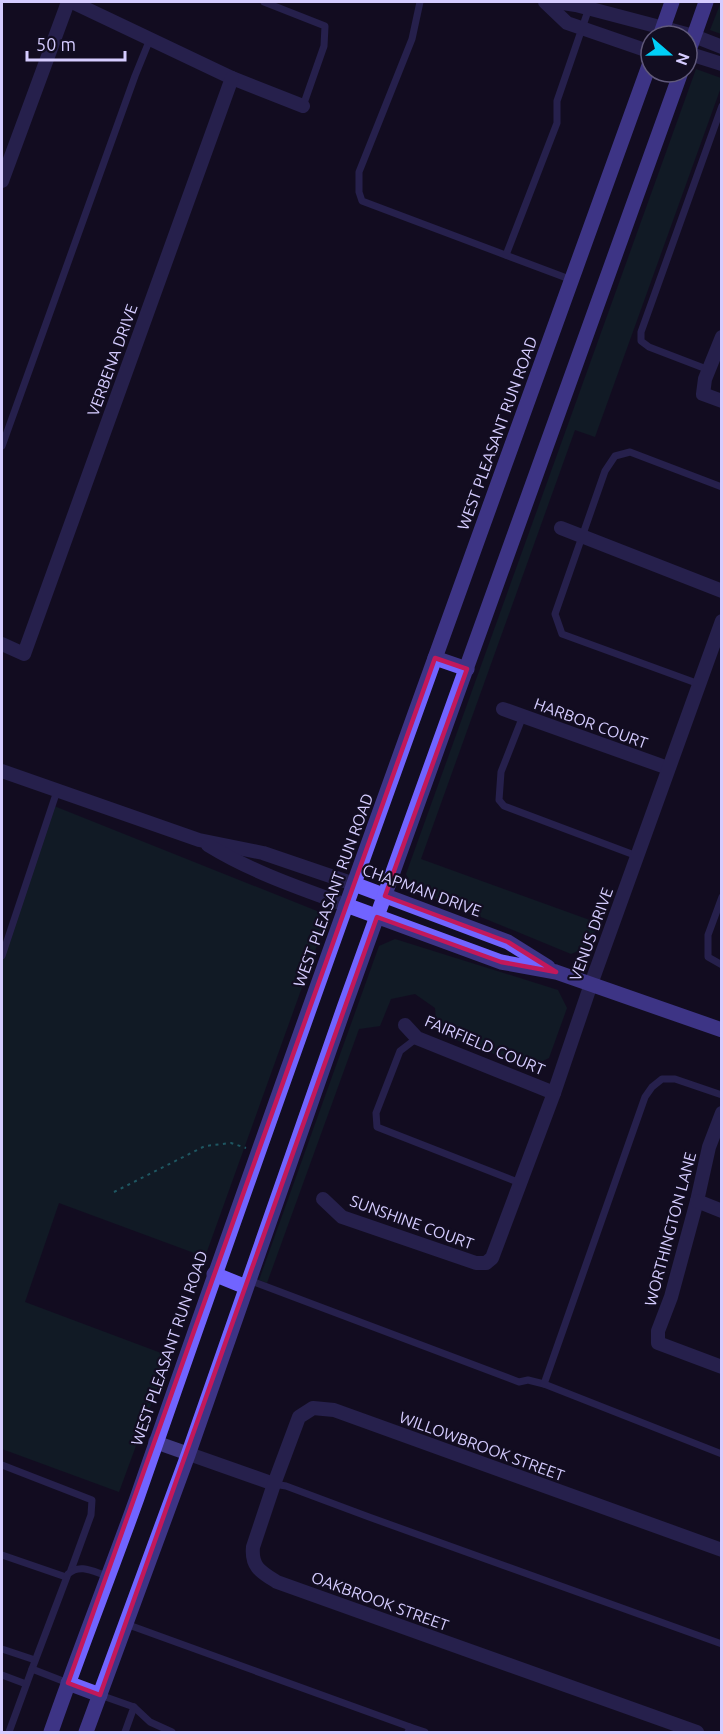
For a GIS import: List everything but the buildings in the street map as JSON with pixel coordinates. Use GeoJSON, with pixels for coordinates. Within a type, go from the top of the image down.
{"type":"FeatureCollection","features":[{"type":"Feature","properties":{"kind":"main road"},"geometry":{"type":"LineString","coordinates":[[664,24],[672,2]]}},
{"type":"Feature","properties":{"kind":"main road"},"geometry":{"type":"LineString","coordinates":[[698,24],[706,2]]}},
{"type":"Feature","properties":{"kind":"main road","name":"WEST PLEASANT RUN ROAD"},"geometry":{"type":"LineString","coordinates":[[51,1732],[156,1442],[257,1151],[642,84]]}},
{"type":"Feature","properties":{"kind":"main road"},"geometry":{"type":"LineString","coordinates":[[86,1732],[188,1455],[377,917],[677,84]]}},
{"type":"Feature","properties":{"kind":"main road"},"geometry":{"type":"LineString","coordinates":[[435,658],[467,669]]}},
{"type":"Feature","properties":{"kind":"main road","name":"CHAPMAN DRIVE"},"geometry":{"type":"LineString","coordinates":[[354,884],[508,942],[556,972]]}},
{"type":"Feature","properties":{"kind":"main road","name":"CHAPMAN DRIVE"},"geometry":{"type":"LineString","coordinates":[[346,906],[501,962],[556,972],[722,1030]]}},
{"type":"Feature","properties":{"kind":"main road"},"geometry":{"type":"LineString","coordinates":[[214,1274],[248,1284]]}},
{"type":"Feature","properties":{"kind":"main road"},"geometry":{"type":"LineString","coordinates":[[68,1683],[100,1695]]}},
{"type":"Feature","properties":{"kind":"street"},"geometry":{"type":"LineString","coordinates":[[2,181],[70,2],[232,78],[303,106]]}},
{"type":"Feature","properties":{"kind":"street"},"geometry":{"type":"LineString","coordinates":[[545,2],[567,23],[639,48]]}},
{"type":"Feature","properties":{"kind":"street"},"geometry":{"type":"LineString","coordinates":[[556,2],[590,8],[639,25]]}},
{"type":"Feature","properties":{"kind":"street"},"geometry":{"type":"LineString","coordinates":[[699,38],[722,46]]}},
{"type":"Feature","properties":{"kind":"street"},"geometry":{"type":"LineString","coordinates":[[699,57],[722,64]]}},
{"type":"Feature","properties":{"kind":"street","name":"VERBENA DRIVE"},"geometry":{"type":"LineString","coordinates":[[2,645],[24,654],[232,78]]}},
{"type":"Feature","properties":{"kind":"street"},"geometry":{"type":"LineString","coordinates":[[722,337],[705,379],[703,394],[722,401]]}},
{"type":"Feature","properties":{"kind":"street"},"geometry":{"type":"LineString","coordinates":[[561,528],[722,591]]}},
{"type":"Feature","properties":{"kind":"street","name":"VENUS DRIVE"},"geometry":{"type":"LineString","coordinates":[[492,1258],[554,1093],[722,621]]}},
{"type":"Feature","properties":{"kind":"street","name":"HARBOR COURT"},"geometry":{"type":"LineString","coordinates":[[503,709],[668,768]]}},
{"type":"Feature","properties":{"kind":"street","name":"CHAPMAN DRIVE"},"geometry":{"type":"LineString","coordinates":[[2,771],[199,840],[263,853],[354,884]]}},
{"type":"Feature","properties":{"kind":"street","name":"CHAPMAN DRIVE"},"geometry":{"type":"LineString","coordinates":[[199,840],[234,861],[346,906]]}},
{"type":"Feature","properties":{"kind":"street","name":"FAIRFIELD COURT"},"geometry":{"type":"LineString","coordinates":[[405,1024],[417,1038],[554,1093]]}},
{"type":"Feature","properties":{"kind":"street","name":"WORTHINGTON LANE"},"geometry":{"type":"LineString","coordinates":[[720,1120],[709,1148],[671,1298],[658,1331],[658,1343],[722,1367]]}},
{"type":"Feature","properties":{"kind":"street","name":"SUNSHINE COURT"},"geometry":{"type":"LineString","coordinates":[[324,1199],[342,1217],[477,1263],[486,1263],[492,1258]]}},
{"type":"Feature","properties":{"kind":"street"},"geometry":{"type":"LineString","coordinates":[[696,1201],[722,1211]]}},
{"type":"Feature","properties":{"kind":"street","name":"WILLOWBROOK STREET"},"geometry":{"type":"LineString","coordinates":[[274,1484],[299,1417],[313,1408],[324,1408],[722,1550]]}},
{"type":"Feature","properties":{"kind":"street"},"geometry":{"type":"LineString","coordinates":[[156,1442],[274,1484]]}},
{"type":"Feature","properties":{"kind":"street","name":"OAKBROOK STREET"},"geometry":{"type":"LineString","coordinates":[[274,1484],[253,1547],[252,1557],[258,1569],[277,1582],[697,1732]]}},
{"type":"Feature","properties":{"kind":"lane"},"geometry":{"type":"LineString","coordinates":[[264,2],[325,26],[324,46],[303,106]]}},
{"type":"Feature","properties":{"kind":"lane"},"geometry":{"type":"LineString","coordinates":[[420,2],[412,39],[358,172],[362,201],[572,280]]}},
{"type":"Feature","properties":{"kind":"lane"},"geometry":{"type":"LineString","coordinates":[[506,255],[557,123],[557,101],[590,8]]}},
{"type":"Feature","properties":{"kind":"lane"},"geometry":{"type":"LineString","coordinates":[[2,446],[150,39]]}},
{"type":"Feature","properties":{"kind":"lane"},"geometry":{"type":"LineString","coordinates":[[709,370],[649,347],[641,341],[641,332],[722,106]]}},
{"type":"Feature","properties":{"kind":"lane"},"geometry":{"type":"LineString","coordinates":[[699,684],[562,633],[555,614],[605,471],[615,456],[630,452],[722,487]]}},
{"type":"Feature","properties":{"kind":"lane"},"geometry":{"type":"LineString","coordinates":[[523,716],[501,772],[499,800],[504,806],[637,856]]}},
{"type":"Feature","properties":{"kind":"lane"},"geometry":{"type":"LineString","coordinates":[[2,956],[57,791]]}},
{"type":"Feature","properties":{"kind":"lane"},"geometry":{"type":"LineString","coordinates":[[722,897],[708,935],[708,957],[722,965]]}},
{"type":"Feature","properties":{"kind":"lane"},"geometry":{"type":"LineString","coordinates":[[417,1038],[400,1051],[376,1113],[377,1127],[520,1183]]}},
{"type":"Feature","properties":{"kind":"lane"},"geometry":{"type":"LineString","coordinates":[[544,1384],[645,1097],[662,1078],[675,1079],[722,1095]]}},
{"type":"Feature","properties":{"kind":"lane"},"geometry":{"type":"LineString","coordinates":[[248,1284],[519,1382],[528,1380],[544,1384],[722,1454]]}},
{"type":"Feature","properties":{"kind":"lane"},"geometry":{"type":"LineString","coordinates":[[2,1465],[92,1500],[91,1515],[10,1730],[2,1724]]}},
{"type":"Feature","properties":{"kind":"lane"},"geometry":{"type":"LineString","coordinates":[[274,1484],[286,1486],[722,1644]]}},
{"type":"Feature","properties":{"kind":"lane"},"geometry":{"type":"LineString","coordinates":[[2,1555],[66,1577]]}},
{"type":"Feature","properties":{"kind":"lane"},"geometry":{"type":"LineString","coordinates":[[71,1570],[81,1567],[107,1576]]}},
{"type":"Feature","properties":{"kind":"lane"},"geometry":{"type":"LineString","coordinates":[[126,1624],[409,1730],[425,1732]]}},
{"type":"Feature","properties":{"kind":"lane"},"geometry":{"type":"LineString","coordinates":[[2,1648],[35,1660]]}},
{"type":"Feature","properties":{"kind":"lane"},"geometry":{"type":"LineString","coordinates":[[32,1669],[68,1683]]}},
{"type":"Feature","properties":{"kind":"lane"},"geometry":{"type":"LineString","coordinates":[[2,1675],[26,1684]]}},
{"type":"Feature","properties":{"kind":"lane"},"geometry":{"type":"LineString","coordinates":[[100,1695],[134,1707],[151,1722],[172,1732]]}},
{"type":"Feature","properties":{"kind":"lane"},"geometry":{"type":"LineString","coordinates":[[125,1732],[134,1707]]}},
{"type":"Feature","properties":{"kind":"lane"},"geometry":{"type":"LineString","coordinates":[[151,1722],[153,1732]]}},
{"type":"Feature","properties":{"kind":"path"},"geometry":{"type":"LineString","coordinates":[[114,1192],[205,1146],[231,1143],[257,1151]]}},
{"type":"Feature","properties":{"kind":"highlighted area"},"geometry":{"type":"Polygon","coordinates":[[[435,658],[467,669],[385,896],[508,942],[556,972],[501,962],[377,917],[100,1695],[68,1683],[435,658]]]}},
{"type":"Feature","properties":{"kind":"green space"},"geometry":{"type":"Polygon","coordinates":[[[722,2],[721,34],[710,30],[722,2]]]}},
{"type":"Feature","properties":{"kind":"green space"},"geometry":{"type":"Polygon","coordinates":[[[699,70],[721,78],[720,90],[595,437],[575,430],[421,859],[598,923],[590,946],[571,954],[413,889],[406,874],[691,84],[699,84],[699,70]]]}},
{"type":"Feature","properties":{"kind":"green space"},"geometry":{"type":"Polygon","coordinates":[[[54,806],[317,911],[324,926],[205,1257],[59,1203],[25,1302],[169,1356],[119,1492],[2,1449],[2,950],[54,806]]]}},
{"type":"Feature","properties":{"kind":"green space"},"geometry":{"type":"Polygon","coordinates":[[[395,939],[558,990],[567,1008],[549,1058],[530,1067],[437,1033],[435,1008],[415,994],[391,999],[380,1026],[359,1029],[267,1283],[259,1280],[379,946],[395,939]]]}}]}
